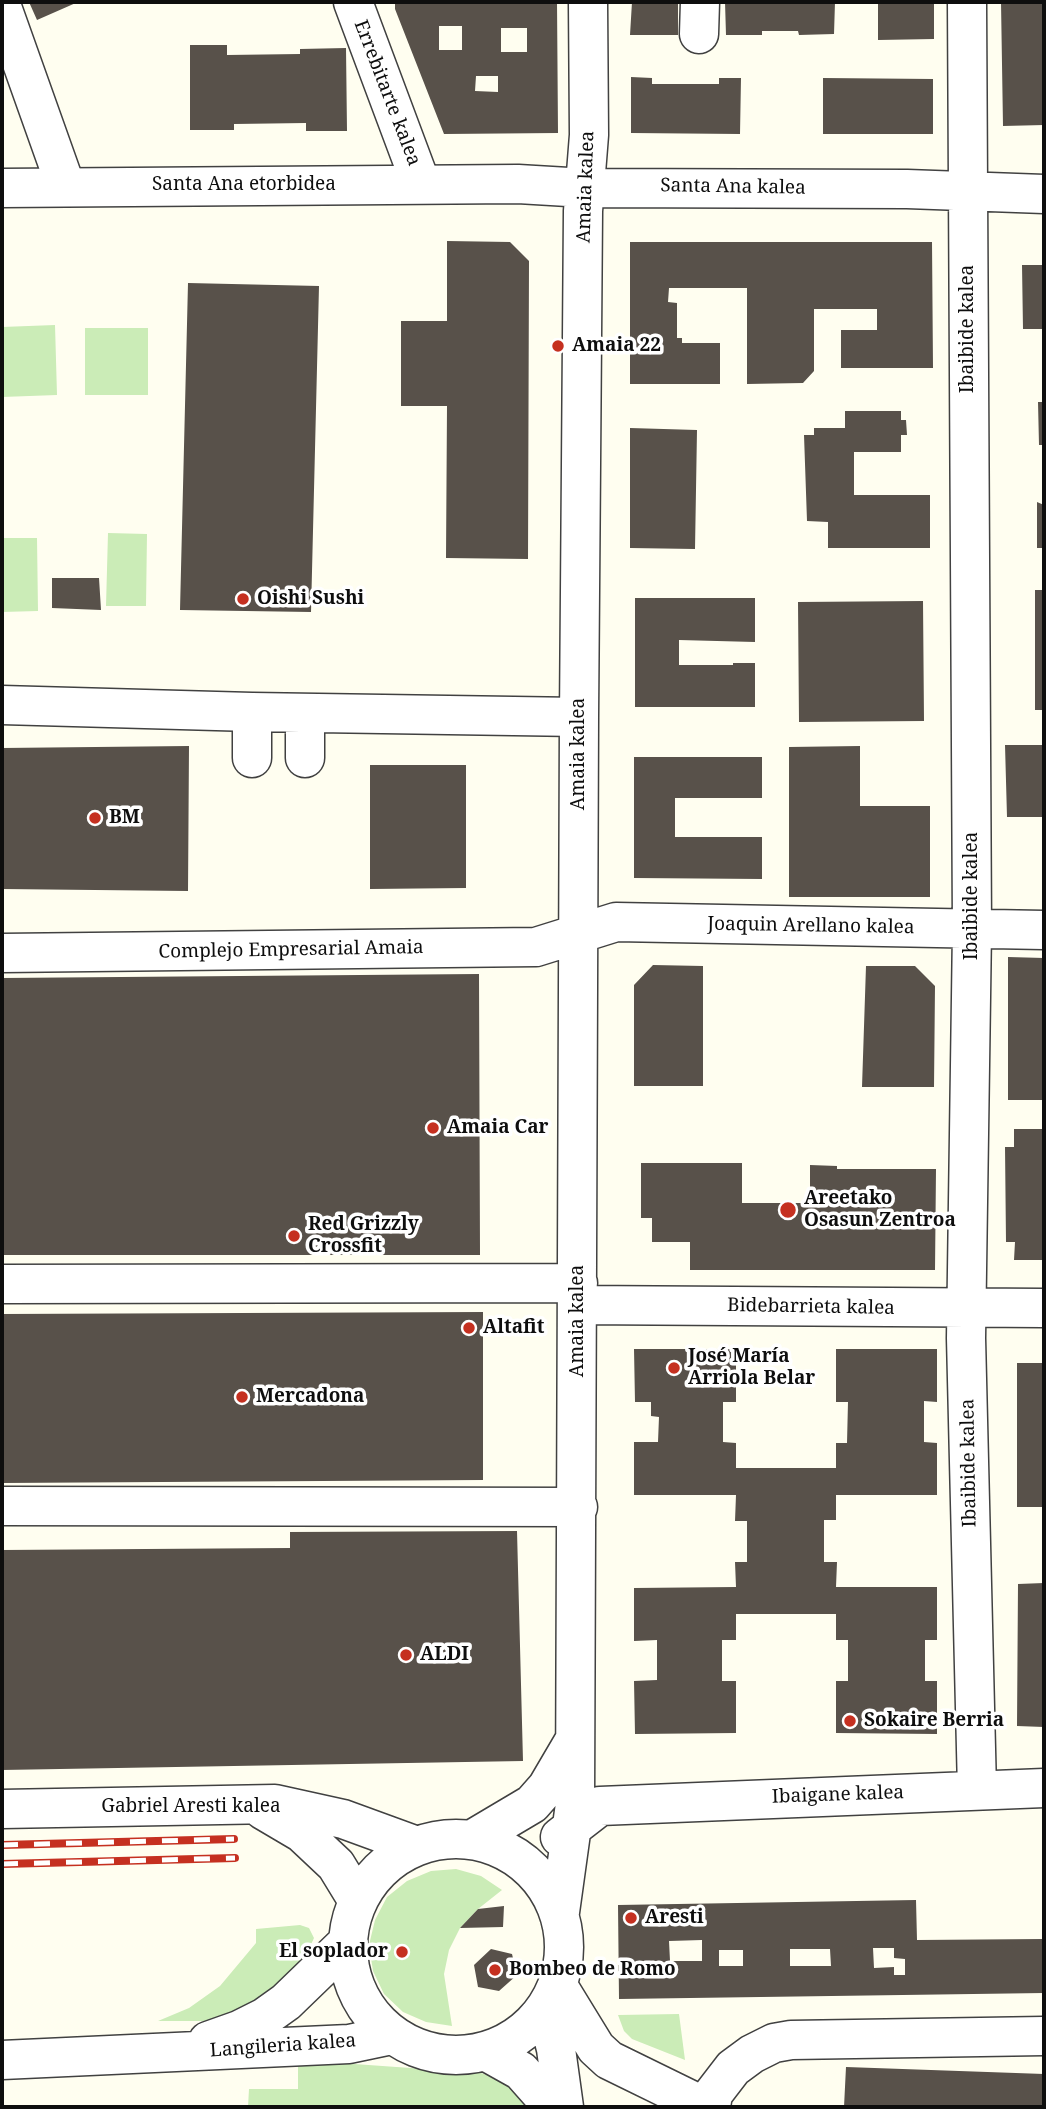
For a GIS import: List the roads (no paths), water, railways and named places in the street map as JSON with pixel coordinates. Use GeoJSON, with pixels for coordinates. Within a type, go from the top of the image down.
{"type":"FeatureCollection","features":[{"type":"Feature","properties":{"kind":"street","name":"Errebitarte kalea"},"geometry":{"type":"LineString","coordinates":[[353,2],[421,184]]}},
{"type":"Feature","properties":{"kind":"street","name":"Amaia kalea"},"geometry":{"type":"LineString","coordinates":[[561,1899],[575,1804],[579,716],[585,188],[589,135],[588,2]]}},
{"type":"Feature","properties":{"kind":"street","name":"Ibaibide kalea"},"geometry":{"type":"LineString","coordinates":[[967,2],[972,929],[966,1308],[976,1790]]}},
{"type":"Feature","properties":{"kind":"street"},"geometry":{"type":"LineString","coordinates":[[2,7],[66,187]]}},
{"type":"Feature","properties":{"kind":"street","name":"Santa Ana etorbidea"},"geometry":{"type":"LineString","coordinates":[[2,188],[421,184]]}},
{"type":"Feature","properties":{"kind":"street","name":"Santa Ana kalea"},"geometry":{"type":"LineString","coordinates":[[421,184],[1044,194]]}},
{"type":"Feature","properties":{"kind":"street"},"geometry":{"type":"LineString","coordinates":[[2,705],[304,713],[579,716]]}},
{"type":"Feature","properties":{"kind":"street"},"geometry":{"type":"LineString","coordinates":[[252,712],[252,758]]}},
{"type":"Feature","properties":{"kind":"street"},"geometry":{"type":"LineString","coordinates":[[304,713],[305,758]]}},
{"type":"Feature","properties":{"kind":"street","name":"Joaquin Arellano kalea"},"geometry":{"type":"LineString","coordinates":[[578,933],[616,922],[1044,930]]}},
{"type":"Feature","properties":{"kind":"street","name":"Complejo Empresarial Amaia"},"geometry":{"type":"LineString","coordinates":[[2,953],[536,947],[578,933]]}},
{"type":"Feature","properties":{"kind":"street"},"geometry":{"type":"LineString","coordinates":[[2,1284],[578,1294]]}},
{"type":"Feature","properties":{"kind":"street","name":"Bidebarrieta kalea"},"geometry":{"type":"LineString","coordinates":[[578,1294],[966,1308],[1044,1308]]}},
{"type":"Feature","properties":{"kind":"street"},"geometry":{"type":"LineString","coordinates":[[2,1506],[578,1507]]}},
{"type":"Feature","properties":{"kind":"street","name":"Amaia kalea"},"geometry":{"type":"LineString","coordinates":[[473,1839],[532,1804],[547,1787],[574,1741]]}},
{"type":"Feature","properties":{"kind":"street"},"geometry":{"type":"LineString","coordinates":[[561,1899],[604,1832],[632,1803],[607,1789],[593,1774],[574,1741]]}},
{"type":"Feature","properties":{"kind":"street","name":"Ibaigane kalea"},"geometry":{"type":"LineString","coordinates":[[528,1867],[600,1806],[1044,1788]]}},
{"type":"Feature","properties":{"kind":"street"},"geometry":{"type":"LineString","coordinates":[[237,1804],[263,1810],[302,1833],[335,1864],[358,1901]]}},
{"type":"Feature","properties":{"kind":"street","name":"Gabriel Aresti kalea"},"geometry":{"type":"LineString","coordinates":[[2,1809],[275,1804],[343,1819],[417,1846]]}},
{"type":"Feature","properties":{"kind":"street"},"geometry":{"type":"LineString","coordinates":[[444,1839],[473,1839],[510,1852],[541,1877],[561,1899],[565,1962],[552,1998],[520,2035],[487,2052],[457,2056],[428,2052],[392,2035],[373,2017],[358,1994],[349,1969],[347,1943],[358,1901],[373,1878],[392,1859],[417,1846],[444,1839]]}},
{"type":"Feature","properties":{"kind":"street","name":"Langileria kalea"},"geometry":{"type":"LineString","coordinates":[[173,2052],[239,2030],[265,2017],[286,2002],[347,1943]]}},
{"type":"Feature","properties":{"kind":"street"},"geometry":{"type":"LineString","coordinates":[[552,1998],[596,2048],[622,2068],[708,2107],[713,2094],[733,2068],[751,2054],[774,2043],[792,2040],[1044,2036]]}},
{"type":"Feature","properties":{"kind":"street"},"geometry":{"type":"LineString","coordinates":[[552,1998],[564,2107]]}},
{"type":"Feature","properties":{"kind":"street","name":"Langileria kalea"},"geometry":{"type":"LineString","coordinates":[[2,2060],[349,2044],[392,2035]]}},
{"type":"Feature","properties":{"kind":"street"},"geometry":{"type":"LineString","coordinates":[[487,2052],[521,2071],[553,2107]]}},
{"type":"Feature","properties":{"kind":"railway"},"geometry":{"type":"LineString","coordinates":[[2,1845],[234,1839]]}},
{"type":"Feature","properties":{"kind":"railway"},"geometry":{"type":"LineString","coordinates":[[2,1864],[235,1858]]}},
{"type":"Feature","properties":{"kind":"place","name":"Amaia 22"},"geometry":{"type":"Point","coordinates":[558,346]}},
{"type":"Feature","properties":{"kind":"place","name":"Oishi Sushi"},"geometry":{"type":"Point","coordinates":[243,599]}},
{"type":"Feature","properties":{"kind":"place","name":"BM"},"geometry":{"type":"Point","coordinates":[95,818]}},
{"type":"Feature","properties":{"kind":"place","name":"Amaia Car"},"geometry":{"type":"Point","coordinates":[433,1128]}},
{"type":"Feature","properties":{"kind":"place","name":"Areetako Osasun Zentroa"},"geometry":{"type":"Point","coordinates":[788,1210]}},
{"type":"Feature","properties":{"kind":"place","name":"Red Grizzly Crossfit"},"geometry":{"type":"Point","coordinates":[294,1236]}},
{"type":"Feature","properties":{"kind":"place","name":"Altafit"},"geometry":{"type":"Point","coordinates":[469,1328]}},
{"type":"Feature","properties":{"kind":"place","name":"José María Arriola Belar"},"geometry":{"type":"Point","coordinates":[674,1368]}},
{"type":"Feature","properties":{"kind":"place","name":"Mercadona"},"geometry":{"type":"Point","coordinates":[242,1397]}},
{"type":"Feature","properties":{"kind":"place","name":"ALDI"},"geometry":{"type":"Point","coordinates":[406,1655]}},
{"type":"Feature","properties":{"kind":"place","name":"Sokaire Berria"},"geometry":{"type":"Point","coordinates":[850,1721]}},
{"type":"Feature","properties":{"kind":"place","name":"Aresti"},"geometry":{"type":"Point","coordinates":[631,1918]}},
{"type":"Feature","properties":{"kind":"place","name":"El soplador"},"geometry":{"type":"Point","coordinates":[402,1952]}},
{"type":"Feature","properties":{"kind":"place","name":"Bombeo de Romo"},"geometry":{"type":"Point","coordinates":[495,1970]}}]}
